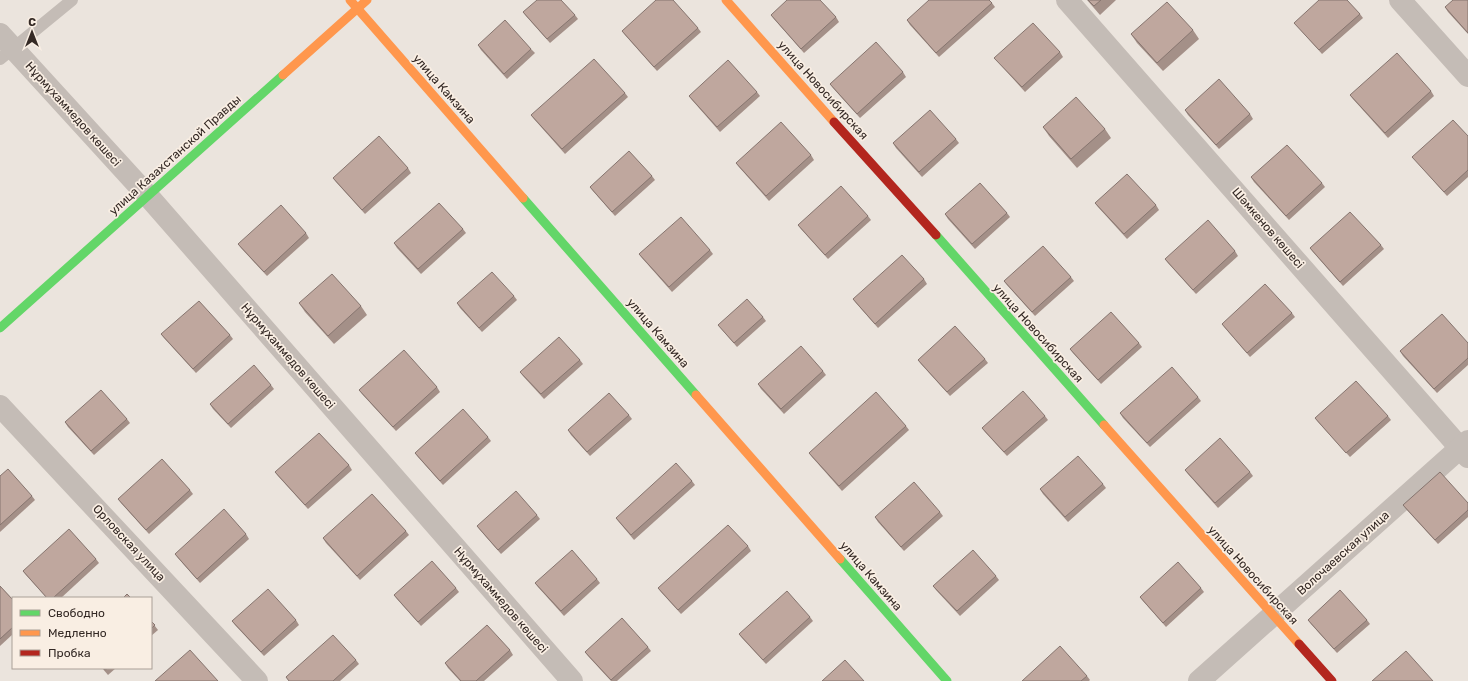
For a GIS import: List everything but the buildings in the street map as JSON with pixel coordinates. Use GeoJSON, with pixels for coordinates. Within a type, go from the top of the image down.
{"type":"FeatureCollection","features":[{"type":"Feature","properties":{"kind":"main road","name":"улица Камзина"},"geometry":{"type":"LineString","coordinates":[[350,0],[947,681]]}},
{"type":"Feature","properties":{"kind":"main road","name":"улица Казахстанской Правды"},"geometry":{"type":"LineString","coordinates":[[0,328],[367,0]]}},
{"type":"Feature","properties":{"kind":"main road","name":"улица Новосибирская"},"geometry":{"type":"LineString","coordinates":[[726,0],[1332,681]]}},
{"type":"Feature","properties":{"kind":"street","name":"Шәмкенов көшесі"},"geometry":{"type":"LineString","coordinates":[[1068,0],[1465,449]]}},
{"type":"Feature","properties":{"kind":"street"},"geometry":{"type":"LineString","coordinates":[[1400,0],[1468,76]]}},
{"type":"Feature","properties":{"kind":"street","name":"Нұрмұхаммедов көшесі"},"geometry":{"type":"LineString","coordinates":[[4,47],[148,196],[572,681]]}},
{"type":"Feature","properties":{"kind":"street","name":"Орловская улица"},"geometry":{"type":"LineString","coordinates":[[0,406],[257,681]]}},
{"type":"Feature","properties":{"kind":"street","name":"Волочаевская улица"},"geometry":{"type":"LineString","coordinates":[[1199,681],[1465,449]]}},
{"type":"Feature","properties":{"kind":"lane"},"geometry":{"type":"LineString","coordinates":[[4,47],[72,0]]}},
{"type":"Feature","properties":{"kind":"traffic: fast"},"geometry":{"type":"LineString","coordinates":[[0,328],[283,75]]}},
{"type":"Feature","properties":{"kind":"traffic: fast"},"geometry":{"type":"LineString","coordinates":[[523,198],[696,395]]}},
{"type":"Feature","properties":{"kind":"traffic: fast"},"geometry":{"type":"LineString","coordinates":[[936,235],[1104,425]]}},
{"type":"Feature","properties":{"kind":"traffic: fast"},"geometry":{"type":"LineString","coordinates":[[840,559],[947,681]]}},
{"type":"Feature","properties":{"kind":"traffic: slow"},"geometry":{"type":"LineString","coordinates":[[350,0],[523,198]]}},
{"type":"Feature","properties":{"kind":"traffic: slow"},"geometry":{"type":"LineString","coordinates":[[283,75],[367,0]]}},
{"type":"Feature","properties":{"kind":"traffic: slow"},"geometry":{"type":"LineString","coordinates":[[726,0],[834,122]]}},
{"type":"Feature","properties":{"kind":"traffic: slow"},"geometry":{"type":"LineString","coordinates":[[696,395],[840,559]]}},
{"type":"Feature","properties":{"kind":"traffic: slow"},"geometry":{"type":"LineString","coordinates":[[1104,425],[1299,644]]}},
{"type":"Feature","properties":{"kind":"traffic: jam"},"geometry":{"type":"LineString","coordinates":[[834,122],[936,235]]}},
{"type":"Feature","properties":{"kind":"traffic: jam"},"geometry":{"type":"LineString","coordinates":[[1299,644],[1332,681]]}}]}
